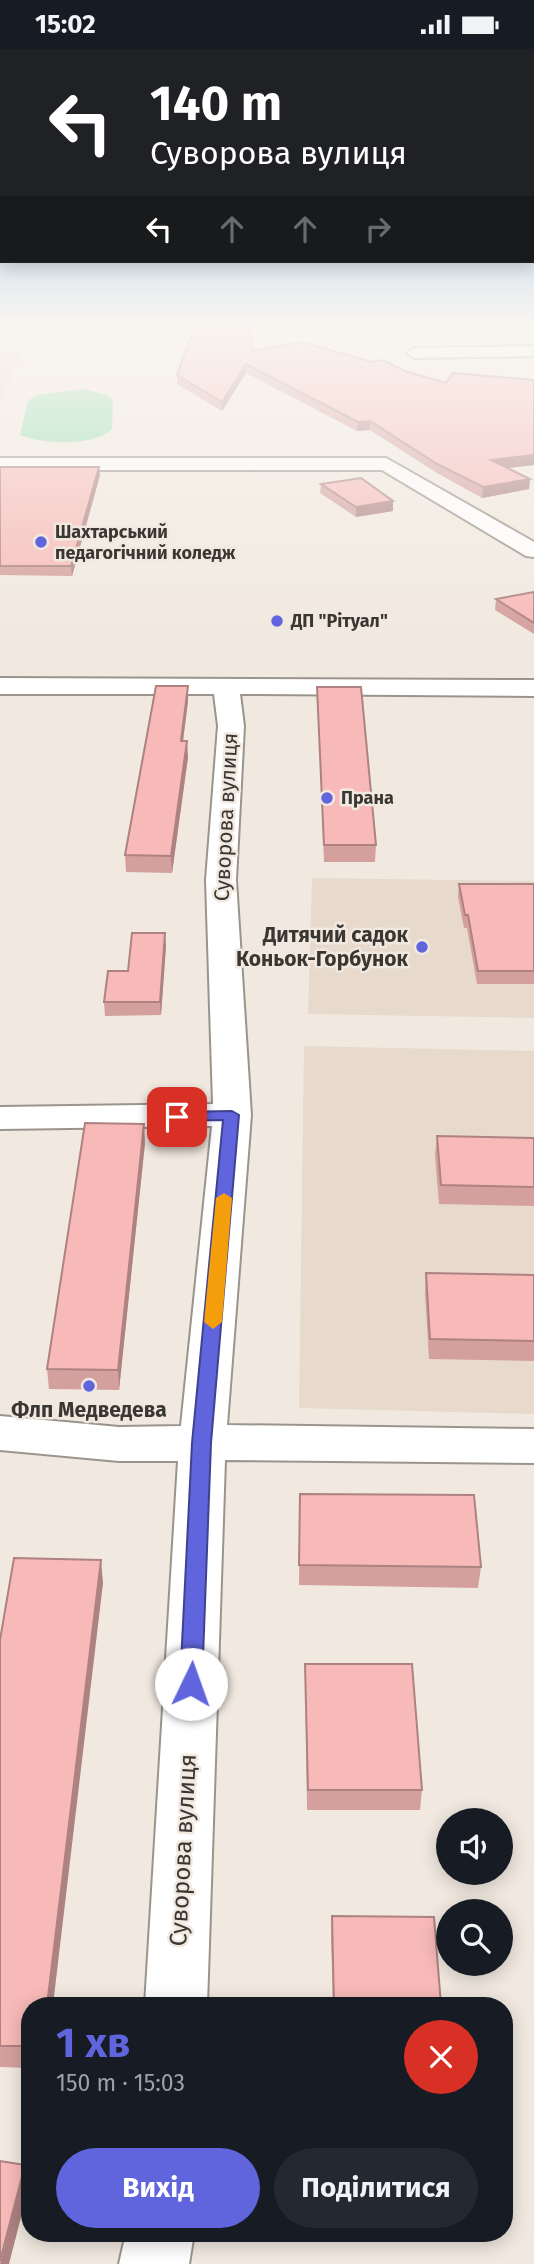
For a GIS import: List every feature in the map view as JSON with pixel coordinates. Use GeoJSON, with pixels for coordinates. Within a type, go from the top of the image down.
{"type":"FeatureCollection","features":[{"type":"Feature","properties":{"kind":"street"},"geometry":{"type":"LineString","coordinates":[[0,464],[386,464],[534,551]]}},
{"type":"Feature","properties":{"kind":"street"},"geometry":{"type":"LineString","coordinates":[[0,686],[534,688]]}},
{"type":"Feature","properties":{"kind":"street","name":"Суворова вулиця"},"geometry":{"type":"LineString","coordinates":[[176,1997],[202,1443],[232,1115],[221,880],[231,726],[226,687]]}},
{"type":"Feature","properties":{"kind":"street"},"geometry":{"type":"LineString","coordinates":[[0,1118],[232,1115]]}},
{"type":"Feature","properties":{"kind":"street"},"geometry":{"type":"LineString","coordinates":[[0,1433],[119,1444],[534,1447]]}},
{"type":"Feature","properties":{"kind":"street"},"geometry":{"type":"LineString","coordinates":[[154,2264],[158,2242]]}},
{"type":"Feature","properties":{"kind":"shaded area","name":"Дитячий садок Коньок-Горбунок"},"geometry":{"type":"Polygon","coordinates":[[[312,878],[534,881],[534,1018],[308,1014],[312,878]]]}},
{"type":"Feature","properties":{"kind":"shaded area"},"geometry":{"type":"Polygon","coordinates":[[[304,1046],[534,1051],[534,1414],[299,1408],[304,1046]]]}},
{"type":"Feature","properties":{"kind":"green space"},"geometry":{"type":"Polygon","coordinates":[[[21,431],[109,431],[93,439],[68,442],[20,435],[21,431]]]}},
{"type":"Feature","properties":{"kind":"building"},"geometry":{"type":"Polygon","coordinates":[[[386,431],[534,431],[534,455],[491,460],[530,479],[483,487],[437,464],[386,431]]]}},
{"type":"Feature","properties":{"kind":"building"},"geometry":{"type":"Polygon","coordinates":[[[0,467],[99,467],[71,566],[0,566],[0,467]]]}},
{"type":"Feature","properties":{"kind":"building"},"geometry":{"type":"Polygon","coordinates":[[[361,478],[393,501],[356,507],[321,484],[361,478]]]}},
{"type":"Feature","properties":{"kind":"building"},"geometry":{"type":"Polygon","coordinates":[[[534,592],[534,623],[496,599],[534,592]]]}},
{"type":"Feature","properties":{"kind":"building"},"geometry":{"type":"Polygon","coordinates":[[[156,686],[188,686],[181,741],[187,741],[171,856],[125,855],[156,686]]]}},
{"type":"Feature","properties":{"kind":"building"},"geometry":{"type":"Polygon","coordinates":[[[317,687],[361,687],[376,845],[324,845],[317,687]]]}},
{"type":"Feature","properties":{"kind":"building"},"geometry":{"type":"Polygon","coordinates":[[[459,884],[534,884],[534,971],[478,971],[468,915],[465,915],[459,884]]]}},
{"type":"Feature","properties":{"kind":"building"},"geometry":{"type":"Polygon","coordinates":[[[132,933],[165,933],[160,1002],[104,1002],[108,971],[128,971],[132,933]]]}},
{"type":"Feature","properties":{"kind":"building"},"geometry":{"type":"Polygon","coordinates":[[[85,1123],[144,1124],[118,1370],[47,1369],[85,1123]]]}},
{"type":"Feature","properties":{"kind":"building"},"geometry":{"type":"Polygon","coordinates":[[[437,1136],[534,1138],[534,1187],[441,1185],[437,1136]]]}},
{"type":"Feature","properties":{"kind":"building"},"geometry":{"type":"Polygon","coordinates":[[[426,1273],[534,1275],[534,1341],[430,1339],[426,1273]]]}},
{"type":"Feature","properties":{"kind":"building"},"geometry":{"type":"Polygon","coordinates":[[[300,1494],[474,1495],[481,1567],[299,1565],[300,1494]]]}},
{"type":"Feature","properties":{"kind":"building"},"geometry":{"type":"Polygon","coordinates":[[[14,1558],[101,1560],[48,1997],[21,1997],[21,2046],[0,2046],[0,1640],[14,1558]]]}},
{"type":"Feature","properties":{"kind":"building"},"geometry":{"type":"Polygon","coordinates":[[[305,1664],[412,1664],[422,1790],[308,1790],[305,1664]]]}},
{"type":"Feature","properties":{"kind":"building"},"geometry":{"type":"Polygon","coordinates":[[[332,1916],[434,1917],[436,1976],[439,1976],[440,1997],[334,1997],[332,1916]]]}},
{"type":"Feature","properties":{"kind":"building"},"geometry":{"type":"Polygon","coordinates":[[[0,2161],[21,2164],[21,2180],[0,2261],[0,2161]]]}},
{"type":"Feature","properties":{"kind":"slow traffic"},"geometry":{"type":"LineString","coordinates":[[213,1322],[224,1198]]}},
{"type":"Feature","properties":{"kind":"place","name":"Шахтарський педагогічний коледж"},"geometry":{"type":"Point","coordinates":[41,542]}},
{"type":"Feature","properties":{"kind":"place","name":"ДП \"Рітуал\""},"geometry":{"type":"Point","coordinates":[277,621]}},
{"type":"Feature","properties":{"kind":"place","name":"Прана"},"geometry":{"type":"Point","coordinates":[327,798]}},
{"type":"Feature","properties":{"kind":"place","name":"Дитячий садок Коньок-Горбунок"},"geometry":{"type":"Point","coordinates":[422,947]}},
{"type":"Feature","properties":{"kind":"place","name":"Флп Медведева"},"geometry":{"type":"Point","coordinates":[89,1386]}},
{"type":"Feature","properties":{"kind":"route"},"geometry":{"type":"LineString","coordinates":[[177,1117],[232,1115],[202,1443],[191,1684]]}}]}
